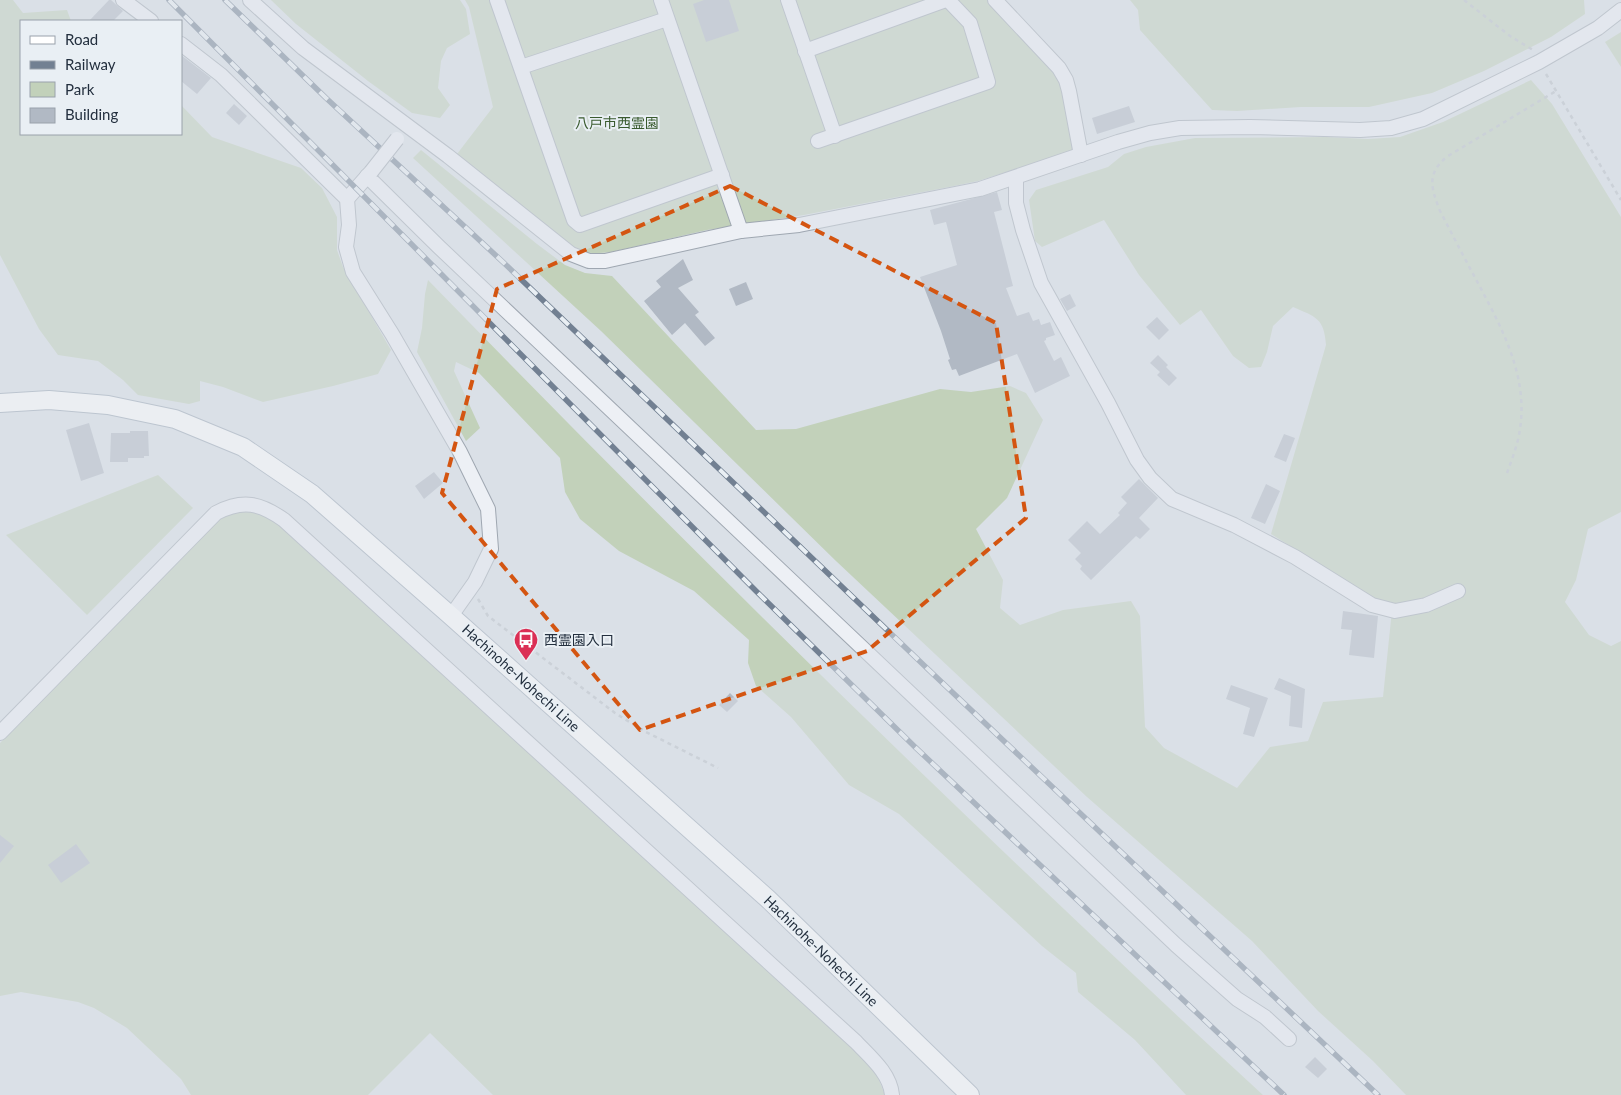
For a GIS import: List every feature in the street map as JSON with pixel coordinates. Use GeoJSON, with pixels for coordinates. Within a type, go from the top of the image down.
{"type":"FeatureCollection","features":[{"type":"Feature","properties":{"kind":"main road","name":"Hachinohe-Nohechi Line"},"geometry":{"type":"LineString","coordinates":[[0,403],[49,400],[108,405],[175,419],[243,447],[312,494],[768,899],[970,1095]]}},
{"type":"Feature","properties":{"kind":"street"},"geometry":{"type":"LineString","coordinates":[[124,0],[150,20]]}},
{"type":"Feature","properties":{"kind":"street"},"geometry":{"type":"LineString","coordinates":[[250,0],[303,48],[448,156],[571,254],[589,261],[605,261],[741,231],[799,225],[980,189],[1150,133],[1180,128],[1360,130],[1391,128],[1423,119],[1543,60],[1590,32],[1621,10]]}},
{"type":"Feature","properties":{"kind":"street"},"geometry":{"type":"LineString","coordinates":[[497,0],[574,220],[580,225],[722,175]]}},
{"type":"Feature","properties":{"kind":"street"},"geometry":{"type":"LineString","coordinates":[[661,0],[741,231]]}},
{"type":"Feature","properties":{"kind":"street"},"geometry":{"type":"LineString","coordinates":[[788,0],[834,136]]}},
{"type":"Feature","properties":{"kind":"street"},"geometry":{"type":"LineString","coordinates":[[805,51],[947,0],[970,23],[988,82],[818,141]]}},
{"type":"Feature","properties":{"kind":"street"},"geometry":{"type":"LineString","coordinates":[[995,0],[1059,68],[1066,80],[1081,156]]}},
{"type":"Feature","properties":{"kind":"street"},"geometry":{"type":"LineString","coordinates":[[521,66],[667,19]]}},
{"type":"Feature","properties":{"kind":"street"},"geometry":{"type":"LineString","coordinates":[[182,45],[221,75],[347,199],[349,225],[346,248],[353,272],[392,334],[460,452],[488,509],[491,549],[472,587],[451,616]]}},
{"type":"Feature","properties":{"kind":"street"},"geometry":{"type":"LineString","coordinates":[[347,199],[408,126]]}},
{"type":"Feature","properties":{"kind":"street"},"geometry":{"type":"LineString","coordinates":[[369,174],[439,248],[1176,945],[1237,999],[1265,1017],[1289,1040]]}},
{"type":"Feature","properties":{"kind":"street"},"geometry":{"type":"LineString","coordinates":[[1016,178],[1016,203],[1022,230],[1041,283],[1108,403],[1137,460],[1150,478],[1172,499],[1234,525],[1295,557],[1372,605],[1395,611],[1426,605],[1458,591]]}},
{"type":"Feature","properties":{"kind":"street"},"geometry":{"type":"LineString","coordinates":[[0,734],[216,513],[227,507],[241,504],[254,505],[270,510],[284,520],[856,1042],[877,1064],[887,1078],[892,1095]]}},
{"type":"Feature","properties":{"kind":"path"},"geometry":{"type":"LineString","coordinates":[[1464,0],[1543,60],[1556,91],[1621,200]]}},
{"type":"Feature","properties":{"kind":"path"},"geometry":{"type":"LineString","coordinates":[[1508,473],[1518,441],[1521,418],[1520,388],[1514,362],[1499,321],[1433,195],[1433,174],[1439,163],[1448,156],[1556,91]]}},
{"type":"Feature","properties":{"kind":"path"},"geometry":{"type":"LineString","coordinates":[[472,587],[488,616],[615,713],[644,731],[718,768]]}},
{"type":"Feature","properties":{"kind":"highlighted area"},"geometry":{"type":"Polygon","coordinates":[[[730,186],[996,323],[1026,518],[867,651],[640,730],[442,493],[497,289],[730,186]]]}},
{"type":"Feature","properties":{"kind":"green space"},"geometry":{"type":"Polygon","coordinates":[[[0,0],[13,0],[23,13],[67,10],[71,20],[20,20],[20,135],[182,135],[182,106],[212,137],[301,168],[322,188],[337,217],[337,250],[343,267],[391,350],[378,374],[263,402],[223,387],[200,381],[200,401],[189,404],[138,395],[123,380],[98,361],[58,355],[39,329],[0,255],[0,0]]]}},
{"type":"Feature","properties":{"kind":"green space"},"geometry":{"type":"Polygon","coordinates":[[[271,0],[460,0],[466,9],[470,34],[447,48],[441,61],[438,88],[450,105],[440,118],[412,113],[296,24],[271,0]]]}},
{"type":"Feature","properties":{"kind":"green space","name":"八戸市西霊園"},"geometry":{"type":"Polygon","coordinates":[[[465,0],[987,0],[1058,75],[1064,84],[1075,150],[978,181],[804,215],[707,230],[611,252],[584,252],[569,245],[457,154],[493,107],[469,7],[465,0]]]}},
{"type":"Feature","properties":{"kind":"green space"},"geometry":{"type":"Polygon","coordinates":[[[1130,0],[1584,0],[1585,14],[1551,37],[1484,71],[1432,93],[1369,107],[1301,107],[1237,111],[1212,110],[1140,30],[1138,10],[1130,0]]]}},
{"type":"Feature","properties":{"kind":"green space"},"geometry":{"type":"Polygon","coordinates":[[[1621,32],[1621,67],[1605,42],[1621,32]]]}},
{"type":"Feature","properties":{"kind":"green space"},"geometry":{"type":"Polygon","coordinates":[[[1531,80],[1552,104],[1621,217],[1621,512],[1588,529],[1576,580],[1565,602],[1589,635],[1611,646],[1621,641],[1621,1095],[1406,1095],[1373,1061],[1318,1011],[1252,941],[1087,797],[836,561],[601,331],[413,158],[421,150],[565,265],[585,273],[612,276],[756,430],[796,429],[940,389],[971,392],[1010,386],[1026,393],[1043,420],[1007,498],[976,529],[1003,580],[1000,608],[1020,625],[1063,610],[1131,601],[1140,616],[1145,727],[1164,748],[1237,788],[1270,747],[1308,741],[1323,702],[1383,697],[1392,610],[1271,534],[1326,345],[1323,329],[1313,316],[1293,307],[1273,326],[1267,352],[1261,367],[1249,368],[1233,356],[1201,310],[1180,325],[1139,275],[1104,220],[1042,247],[1035,241],[1029,200],[1036,190],[1108,167],[1124,154],[1146,147],[1195,138],[1326,137],[1368,139],[1400,137],[1443,122],[1531,80]]]}},
{"type":"Feature","properties":{"kind":"green space"},"geometry":{"type":"Polygon","coordinates":[[[428,280],[840,694],[1050,896],[1263,1095],[1186,1095],[1135,1040],[1078,992],[1076,973],[1042,946],[899,814],[849,785],[791,717],[756,686],[748,663],[749,640],[694,591],[619,551],[580,519],[565,492],[560,458],[479,373],[456,362],[454,371],[480,428],[466,441],[417,352],[428,280]]]}},
{"type":"Feature","properties":{"kind":"green space"},"geometry":{"type":"Polygon","coordinates":[[[158,475],[193,508],[87,615],[6,535],[158,475]]]}},
{"type":"Feature","properties":{"kind":"green space"},"geometry":{"type":"Polygon","coordinates":[[[241,510],[256,512],[279,524],[864,1058],[875,1070],[885,1095],[493,1095],[430,1033],[368,1095],[191,1095],[181,1079],[127,1028],[94,1008],[78,1002],[21,992],[0,996],[0,743],[214,522],[226,514],[241,510]]]}},
{"type":"Feature","properties":{"kind":"building"},"geometry":{"type":"Polygon","coordinates":[[[109,0],[123,11],[114,20],[90,20],[109,0]]]}},
{"type":"Feature","properties":{"kind":"building"},"geometry":{"type":"Polygon","coordinates":[[[704,0],[729,0],[739,31],[706,42],[693,4],[704,0]]]}},
{"type":"Feature","properties":{"kind":"building"},"geometry":{"type":"Polygon","coordinates":[[[182,56],[211,78],[197,94],[182,82],[182,56]]]}},
{"type":"Feature","properties":{"kind":"building"},"geometry":{"type":"Polygon","coordinates":[[[234,104],[247,116],[239,125],[226,113],[234,104]]]}},
{"type":"Feature","properties":{"kind":"building"},"geometry":{"type":"Polygon","coordinates":[[[1129,106],[1135,122],[1097,134],[1092,118],[1129,106]]]}},
{"type":"Feature","properties":{"kind":"building"},"geometry":{"type":"Polygon","coordinates":[[[997,192],[1002,210],[994,212],[1013,286],[1006,288],[1017,316],[1029,312],[1033,321],[1039,319],[1041,325],[1050,322],[1055,335],[1046,338],[1044,341],[1054,361],[1061,357],[1070,376],[1035,393],[1017,354],[959,376],[956,369],[952,370],[941,331],[920,277],[957,265],[946,222],[934,225],[930,210],[997,192]]]}},
{"type":"Feature","properties":{"kind":"building"},"geometry":{"type":"Polygon","coordinates":[[[683,259],[693,280],[678,288],[699,312],[695,315],[715,338],[705,346],[685,323],[672,335],[644,301],[661,287],[656,281],[683,259]]]}},
{"type":"Feature","properties":{"kind":"building"},"geometry":{"type":"Polygon","coordinates":[[[746,282],[753,299],[736,306],[729,289],[746,282]]]}},
{"type":"Feature","properties":{"kind":"building"},"geometry":{"type":"Polygon","coordinates":[[[1070,294],[1076,306],[1067,311],[1060,299],[1070,294]]]}},
{"type":"Feature","properties":{"kind":"building"},"geometry":{"type":"Polygon","coordinates":[[[1157,317],[1169,330],[1159,340],[1146,327],[1157,317]]]}},
{"type":"Feature","properties":{"kind":"building"},"geometry":{"type":"Polygon","coordinates":[[[1158,355],[1177,378],[1169,386],[1157,375],[1160,372],[1150,363],[1158,355]]]}},
{"type":"Feature","properties":{"kind":"building"},"geometry":{"type":"Polygon","coordinates":[[[89,423],[104,473],[81,481],[66,430],[89,423]]]}},
{"type":"Feature","properties":{"kind":"building"},"geometry":{"type":"Polygon","coordinates":[[[130,431],[148,431],[149,456],[144,456],[144,458],[128,458],[128,462],[110,462],[111,433],[130,433],[130,431]]]}},
{"type":"Feature","properties":{"kind":"building"},"geometry":{"type":"Polygon","coordinates":[[[1284,434],[1295,438],[1286,462],[1274,457],[1284,434]]]}},
{"type":"Feature","properties":{"kind":"building"},"geometry":{"type":"Polygon","coordinates":[[[434,472],[443,483],[424,499],[415,486],[434,472]]]}},
{"type":"Feature","properties":{"kind":"building"},"geometry":{"type":"Polygon","coordinates":[[[1139,479],[1158,498],[1139,518],[1150,529],[1140,539],[1136,536],[1091,580],[1080,569],[1082,566],[1075,559],[1081,553],[1068,540],[1087,521],[1100,534],[1120,515],[1118,513],[1127,503],[1121,497],[1139,479]]]}},
{"type":"Feature","properties":{"kind":"building"},"geometry":{"type":"Polygon","coordinates":[[[1266,484],[1280,491],[1265,524],[1251,518],[1266,484]]]}},
{"type":"Feature","properties":{"kind":"building"},"geometry":{"type":"Polygon","coordinates":[[[1343,611],[1378,616],[1374,658],[1349,655],[1352,630],[1341,629],[1343,611]]]}},
{"type":"Feature","properties":{"kind":"building"},"geometry":{"type":"Polygon","coordinates":[[[1279,678],[1305,689],[1302,728],[1289,726],[1291,696],[1274,689],[1279,678]]]}},
{"type":"Feature","properties":{"kind":"building"},"geometry":{"type":"Polygon","coordinates":[[[1231,685],[1268,698],[1254,737],[1243,734],[1250,708],[1226,699],[1231,685]]]}},
{"type":"Feature","properties":{"kind":"building"},"geometry":{"type":"Polygon","coordinates":[[[730,693],[738,701],[727,712],[719,705],[730,693]]]}},
{"type":"Feature","properties":{"kind":"building"},"geometry":{"type":"Polygon","coordinates":[[[0,835],[14,846],[0,863],[0,835]]]}},
{"type":"Feature","properties":{"kind":"building"},"geometry":{"type":"Polygon","coordinates":[[[76,844],[90,863],[61,883],[48,865],[76,844]]]}},
{"type":"Feature","properties":{"kind":"building"},"geometry":{"type":"Polygon","coordinates":[[[1315,1057],[1327,1069],[1318,1078],[1305,1067],[1315,1057]]]}},
{"type":"Feature","properties":{"kind":"railway"},"geometry":{"type":"LineString","coordinates":[[169,0],[756,591],[915,747],[1284,1095]]}},
{"type":"Feature","properties":{"kind":"railway"},"geometry":{"type":"LineString","coordinates":[[225,0],[326,98],[504,263],[932,673],[1378,1095]]}},
{"type":"Feature","properties":{"kind":"place","name":"西霊園入口"},"geometry":{"type":"Point","coordinates":[526,661]}}]}
